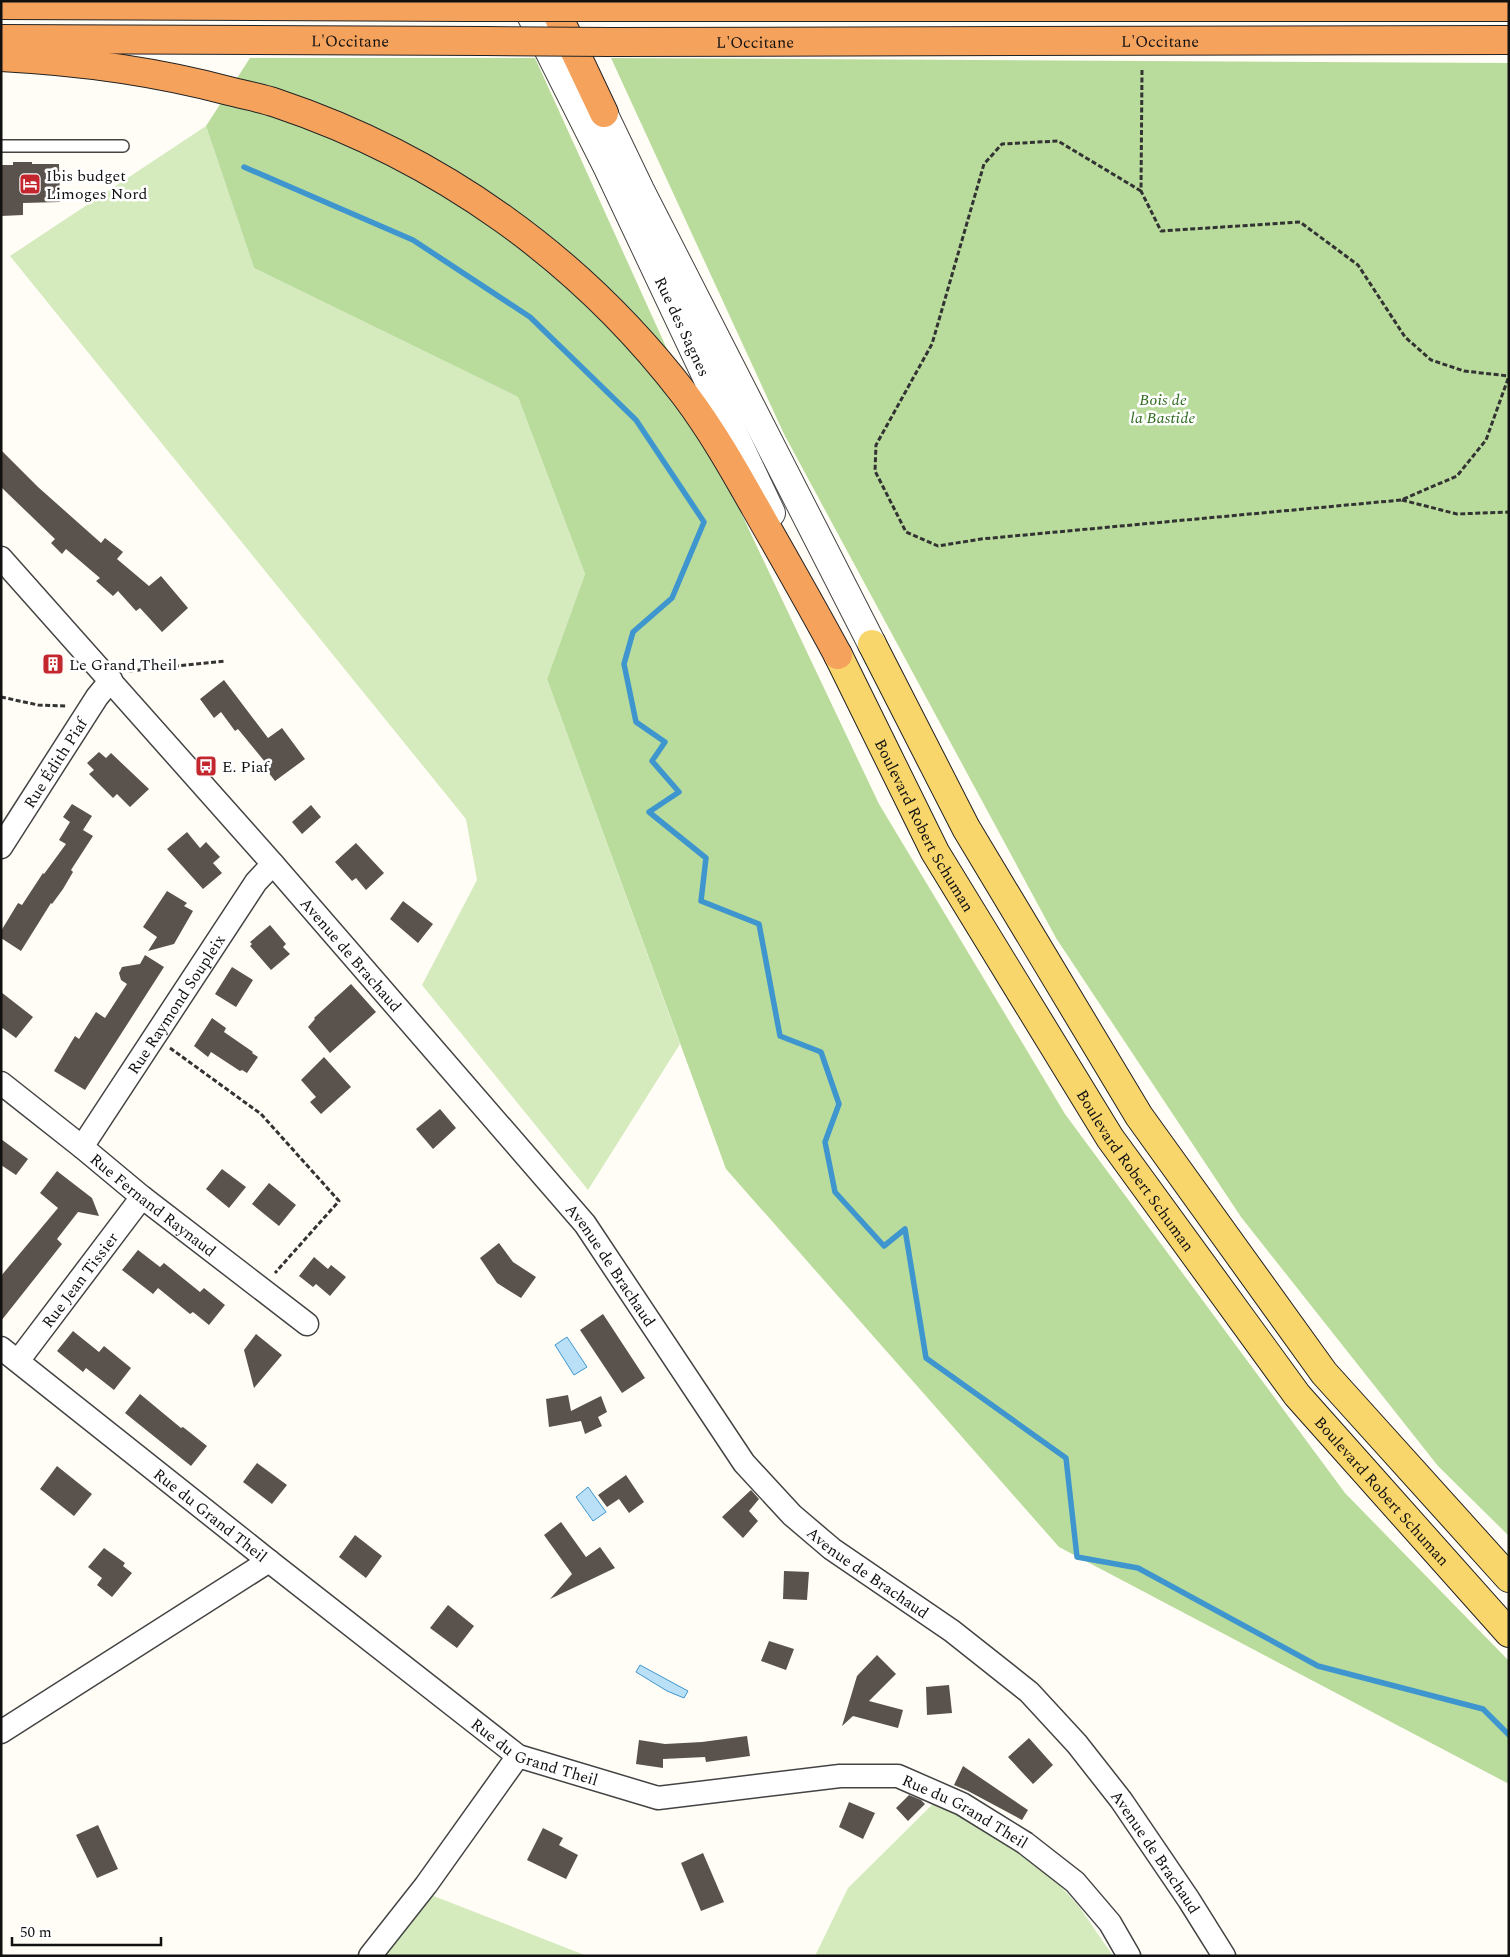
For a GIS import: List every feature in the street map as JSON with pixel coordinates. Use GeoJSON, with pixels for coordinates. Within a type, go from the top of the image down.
{"type":"FeatureCollection","features":[{"type":"Feature","properties":{"kind":"highway"},"geometry":{"type":"LineString","coordinates":[[551,1],[604,113]]}},
{"type":"Feature","properties":{"kind":"highway","name":"L'Occitane"},"geometry":{"type":"LineString","coordinates":[[1,5],[473,4],[592,7],[1509,7]]}},
{"type":"Feature","properties":{"kind":"highway","name":"L'Occitane"},"geometry":{"type":"LineString","coordinates":[[1,39],[610,42],[1509,40]]}},
{"type":"Feature","properties":{"kind":"highway"},"geometry":{"type":"LineString","coordinates":[[1,57],[119,67],[198,83],[275,103],[353,133],[421,166],[489,208],[557,259],[620,317],[684,394],[717,440],[838,655]]}},
{"type":"Feature","properties":{"kind":"main road","name":"Boulevard Robert Schuman"},"geometry":{"type":"LineString","coordinates":[[872,644],[966,828],[1139,1116],[1324,1373],[1509,1578]]}},
{"type":"Feature","properties":{"kind":"main road","name":"Boulevard Robert Schuman"},"geometry":{"type":"LineString","coordinates":[[838,655],[935,852],[1110,1138],[1297,1395],[1509,1633]]}},
{"type":"Feature","properties":{"kind":"street","name":"Rue des Sagnes"},"geometry":{"type":"LineString","coordinates":[[524,1],[608,168],[838,655]]}},
{"type":"Feature","properties":{"kind":"street","name":"Rue des Sagnes"},"geometry":{"type":"LineString","coordinates":[[542,1],[604,113],[640,190],[872,644]]}},
{"type":"Feature","properties":{"kind":"street","name":"Avenue de Brachaud"},"geometry":{"type":"LineString","coordinates":[[1,558],[273,864],[585,1224],[744,1463],[792,1515],[832,1549],[952,1631],[1029,1692],[1076,1744],[1121,1800],[1189,1900],[1224,1956]]}},
{"type":"Feature","properties":{"kind":"street","name":"Rue Édith Piaf"},"geometry":{"type":"LineString","coordinates":[[1,847],[97,697],[111,680]]}},
{"type":"Feature","properties":{"kind":"street","name":"Rue Raymond Soupleix"},"geometry":{"type":"LineString","coordinates":[[82,1146],[256,882],[273,864]]}},
{"type":"Feature","properties":{"kind":"street","name":"Rue Fernand Raynaud"},"geometry":{"type":"LineString","coordinates":[[1,1083],[82,1146],[142,1197],[306,1324]]}},
{"type":"Feature","properties":{"kind":"street","name":"Rue Jean Tissier"},"geometry":{"type":"LineString","coordinates":[[10,1354],[142,1197]]}},
{"type":"Feature","properties":{"kind":"street","name":"Rue du Grand Theil"},"geometry":{"type":"LineString","coordinates":[[10,1354],[269,1562],[518,1756],[658,1798],[840,1776],[898,1776],[962,1804],[1025,1844],[1075,1882],[1110,1923],[1129,1956]]}},
{"type":"Feature","properties":{"kind":"street"},"geometry":{"type":"LineString","coordinates":[[1,1732],[269,1562]]}},
{"type":"Feature","properties":{"kind":"street"},"geometry":{"type":"LineString","coordinates":[[370,1956],[426,1885],[518,1756]]}},
{"type":"Feature","properties":{"kind":"lane"},"geometry":{"type":"LineString","coordinates":[[1,146],[123,146]]}},
{"type":"Feature","properties":{"kind":"path"},"geometry":{"type":"LineString","coordinates":[[1141,191],[1058,141],[1002,144],[984,164],[932,344],[876,445],[875,471],[906,532],[938,546],[991,538],[1401,500],[1458,476],[1486,440],[1509,376],[1464,372],[1431,360],[1405,337],[1358,265],[1300,222],[1161,231],[1141,191],[1142,70]]}},
{"type":"Feature","properties":{"kind":"path"},"geometry":{"type":"LineString","coordinates":[[1401,500],[1457,514],[1509,512]]}},
{"type":"Feature","properties":{"kind":"path"},"geometry":{"type":"LineString","coordinates":[[111,680],[130,671],[225,661]]}},
{"type":"Feature","properties":{"kind":"path"},"geometry":{"type":"LineString","coordinates":[[1,698],[38,705],[68,706]]}},
{"type":"Feature","properties":{"kind":"path"},"geometry":{"type":"LineString","coordinates":[[164,1043],[261,1114],[339,1201],[271,1277]]}},
{"type":"Feature","properties":{"kind":"green space"},"geometry":{"type":"Polygon","coordinates":[[[250,58],[535,58],[750,532],[879,804],[1065,1114],[1345,1493],[1509,1661],[1509,1784],[1059,1547],[726,1169],[547,679],[585,574],[518,397],[254,268],[206,126],[250,58]]]}},
{"type":"Feature","properties":{"kind":"green space","name":"Bois de la Bastide"},"geometry":{"type":"Polygon","coordinates":[[[611,58],[1509,63],[1509,1536],[1438,1466],[1241,1217],[1056,938],[784,434],[611,58]]]}},
{"type":"Feature","properties":{"kind":"green space"},"geometry":{"type":"Polygon","coordinates":[[[206,126],[254,268],[518,397],[585,574],[547,679],[680,1044],[588,1190],[422,985],[477,880],[466,819],[10,256],[206,126]]]}},
{"type":"Feature","properties":{"kind":"green space"},"geometry":{"type":"Polygon","coordinates":[[[938,1799],[1039,1863],[1078,1905],[1113,1956],[815,1956],[848,1888],[938,1799]]]}},
{"type":"Feature","properties":{"kind":"green space"},"geometry":{"type":"Polygon","coordinates":[[[426,1893],[587,1956],[376,1956],[426,1893]]]}},
{"type":"Feature","properties":{"kind":"water"},"geometry":{"type":"Polygon","coordinates":[[[567,1337],[587,1367],[574,1375],[555,1345],[567,1337]]]}},
{"type":"Feature","properties":{"kind":"water"},"geometry":{"type":"Polygon","coordinates":[[[588,1487],[606,1512],[593,1521],[576,1497],[588,1487]]]}},
{"type":"Feature","properties":{"kind":"water"},"geometry":{"type":"Polygon","coordinates":[[[640,1665],[688,1691],[684,1698],[667,1691],[636,1672],[640,1665]]]}},
{"type":"Feature","properties":{"kind":"building","name":"Ibis budget Limoges Nord"},"geometry":{"type":"Polygon","coordinates":[[[13,162],[59,164],[60,202],[23,203],[23,215],[1,216],[1,165],[13,165],[13,162]]]}},
{"type":"Feature","properties":{"kind":"building"},"geometry":{"type":"Polygon","coordinates":[[[1,450],[38,487],[101,543],[105,538],[123,552],[117,559],[149,586],[161,576],[188,608],[162,632],[140,608],[136,611],[118,591],[113,596],[96,581],[100,578],[66,549],[62,554],[51,543],[55,539],[1,487],[1,450]]]}},
{"type":"Feature","properties":{"kind":"building"},"geometry":{"type":"Polygon","coordinates":[[[224,680],[268,738],[282,728],[305,759],[275,781],[262,764],[265,762],[238,729],[235,731],[221,712],[214,718],[200,699],[224,680]]]}},
{"type":"Feature","properties":{"kind":"building"},"geometry":{"type":"Polygon","coordinates":[[[99,752],[106,758],[111,753],[149,789],[130,807],[117,794],[113,798],[89,774],[94,770],[87,763],[99,752]]]}},
{"type":"Feature","properties":{"kind":"building"},"geometry":{"type":"Polygon","coordinates":[[[72,804],[92,816],[83,830],[93,836],[71,870],[73,872],[63,889],[51,903],[21,951],[1,938],[1,931],[18,903],[22,905],[43,873],[66,844],[59,840],[70,822],[63,817],[72,804]]]}},
{"type":"Feature","properties":{"kind":"building"},"geometry":{"type":"Polygon","coordinates":[[[311,805],[321,817],[302,834],[292,822],[311,805]]]}},
{"type":"Feature","properties":{"kind":"building"},"geometry":{"type":"Polygon","coordinates":[[[187,832],[200,848],[206,842],[220,857],[213,863],[222,873],[203,889],[167,849],[187,832]]]}},
{"type":"Feature","properties":{"kind":"building"},"geometry":{"type":"Polygon","coordinates":[[[356,843],[384,873],[366,890],[356,878],[352,881],[335,862],[356,843]]]}},
{"type":"Feature","properties":{"kind":"building"},"geometry":{"type":"Polygon","coordinates":[[[167,891],[187,903],[184,906],[193,911],[174,944],[148,951],[157,937],[143,927],[167,891]]]}},
{"type":"Feature","properties":{"kind":"building"},"geometry":{"type":"Polygon","coordinates":[[[403,901],[433,924],[418,943],[390,919],[403,901]]]}},
{"type":"Feature","properties":{"kind":"building"},"geometry":{"type":"Polygon","coordinates":[[[270,925],[286,944],[283,947],[290,954],[271,970],[250,946],[252,944],[250,942],[270,925]]]}},
{"type":"Feature","properties":{"kind":"building"},"geometry":{"type":"Polygon","coordinates":[[[145,955],[164,967],[85,1090],[54,1071],[75,1036],[79,1039],[96,1012],[105,1018],[127,984],[121,980],[119,973],[122,967],[140,964],[145,955]]]}},
{"type":"Feature","properties":{"kind":"building"},"geometry":{"type":"Polygon","coordinates":[[[232,967],[253,980],[236,1007],[215,994],[232,967]]]}},
{"type":"Feature","properties":{"kind":"building"},"geometry":{"type":"Polygon","coordinates":[[[351,984],[376,1012],[330,1053],[308,1027],[314,1018],[351,984]]]}},
{"type":"Feature","properties":{"kind":"building"},"geometry":{"type":"Polygon","coordinates":[[[1,992],[33,1017],[16,1038],[1,1027],[1,992]]]}},
{"type":"Feature","properties":{"kind":"building"},"geometry":{"type":"Polygon","coordinates":[[[212,1018],[226,1028],[224,1032],[258,1057],[247,1073],[242,1070],[240,1071],[211,1052],[208,1057],[194,1046],[212,1018]]]}},
{"type":"Feature","properties":{"kind":"building"},"geometry":{"type":"Polygon","coordinates":[[[324,1057],[351,1087],[321,1114],[310,1102],[316,1097],[301,1080],[324,1057]]]}},
{"type":"Feature","properties":{"kind":"building"},"geometry":{"type":"Polygon","coordinates":[[[440,1109],[456,1128],[433,1149],[416,1129],[440,1109]]]}},
{"type":"Feature","properties":{"kind":"building"},"geometry":{"type":"Polygon","coordinates":[[[1,1139],[28,1159],[16,1175],[1,1165],[1,1139]]]}},
{"type":"Feature","properties":{"kind":"building"},"geometry":{"type":"Polygon","coordinates":[[[222,1169],[246,1187],[229,1208],[206,1189],[222,1169]]]}},
{"type":"Feature","properties":{"kind":"building"},"geometry":{"type":"Polygon","coordinates":[[[57,1171],[92,1198],[99,1216],[78,1212],[57,1239],[62,1244],[1,1321],[1,1276],[58,1208],[40,1193],[57,1171]]]}},
{"type":"Feature","properties":{"kind":"building"},"geometry":{"type":"Polygon","coordinates":[[[269,1183],[296,1205],[279,1226],[252,1204],[269,1183]]]}},
{"type":"Feature","properties":{"kind":"building"},"geometry":{"type":"Polygon","coordinates":[[[499,1243],[513,1262],[536,1277],[521,1298],[497,1283],[480,1258],[499,1243]]]}},
{"type":"Feature","properties":{"kind":"building"},"geometry":{"type":"Polygon","coordinates":[[[138,1250],[160,1267],[164,1263],[200,1292],[204,1288],[225,1305],[209,1325],[193,1312],[190,1314],[158,1288],[153,1294],[122,1270],[138,1250]]]}},
{"type":"Feature","properties":{"kind":"building"},"geometry":{"type":"Polygon","coordinates":[[[314,1257],[328,1269],[331,1265],[346,1277],[330,1296],[316,1284],[313,1287],[299,1276],[314,1257]]]}},
{"type":"Feature","properties":{"kind":"building"},"geometry":{"type":"Polygon","coordinates":[[[603,1314],[645,1378],[622,1393],[580,1330],[603,1314]]]}},
{"type":"Feature","properties":{"kind":"building"},"geometry":{"type":"Polygon","coordinates":[[[73,1331],[99,1352],[104,1346],[131,1368],[114,1390],[86,1368],[83,1372],[57,1351],[73,1331]]]}},
{"type":"Feature","properties":{"kind":"building"},"geometry":{"type":"Polygon","coordinates":[[[256,1334],[282,1355],[254,1388],[244,1350],[256,1334]]]}},
{"type":"Feature","properties":{"kind":"building"},"geometry":{"type":"Polygon","coordinates":[[[140,1394],[181,1428],[183,1427],[207,1446],[191,1466],[125,1413],[140,1394]]]}},
{"type":"Feature","properties":{"kind":"building"},"geometry":{"type":"Polygon","coordinates":[[[568,1395],[571,1411],[601,1396],[607,1412],[598,1417],[602,1426],[585,1434],[581,1421],[549,1427],[546,1399],[568,1395]]]}},
{"type":"Feature","properties":{"kind":"building"},"geometry":{"type":"Polygon","coordinates":[[[257,1463],[287,1485],[272,1504],[243,1482],[257,1463]]]}},
{"type":"Feature","properties":{"kind":"building"},"geometry":{"type":"Polygon","coordinates":[[[57,1466],[92,1494],[74,1516],[40,1489],[57,1466]]]}},
{"type":"Feature","properties":{"kind":"building"},"geometry":{"type":"Polygon","coordinates":[[[626,1475],[644,1502],[629,1513],[619,1499],[607,1507],[598,1495],[626,1475]]]}},
{"type":"Feature","properties":{"kind":"building"},"geometry":{"type":"Polygon","coordinates":[[[751,1490],[759,1499],[749,1511],[758,1521],[743,1538],[722,1517],[751,1490]]]}},
{"type":"Feature","properties":{"kind":"building"},"geometry":{"type":"Polygon","coordinates":[[[561,1522],[586,1557],[600,1547],[615,1568],[550,1599],[572,1574],[544,1535],[561,1522]]]}},
{"type":"Feature","properties":{"kind":"building"},"geometry":{"type":"Polygon","coordinates":[[[355,1535],[382,1556],[366,1578],[339,1557],[355,1535]]]}},
{"type":"Feature","properties":{"kind":"building"},"geometry":{"type":"Polygon","coordinates":[[[104,1548],[125,1563],[123,1566],[132,1573],[112,1597],[97,1585],[102,1578],[88,1567],[104,1548]]]}},
{"type":"Feature","properties":{"kind":"building"},"geometry":{"type":"Polygon","coordinates":[[[784,1571],[809,1572],[807,1600],[783,1599],[784,1571]]]}},
{"type":"Feature","properties":{"kind":"building"},"geometry":{"type":"Polygon","coordinates":[[[448,1605],[474,1626],[457,1648],[430,1628],[448,1605]]]}},
{"type":"Feature","properties":{"kind":"building"},"geometry":{"type":"Polygon","coordinates":[[[769,1641],[794,1649],[786,1670],[761,1661],[769,1641]]]}},
{"type":"Feature","properties":{"kind":"building"},"geometry":{"type":"Polygon","coordinates":[[[877,1655],[896,1674],[869,1701],[903,1710],[898,1728],[853,1716],[842,1726],[857,1676],[877,1655]]]}},
{"type":"Feature","properties":{"kind":"building"},"geometry":{"type":"Polygon","coordinates":[[[949,1685],[952,1713],[927,1715],[926,1687],[949,1685]]]}},
{"type":"Feature","properties":{"kind":"building"},"geometry":{"type":"Polygon","coordinates":[[[747,1736],[750,1756],[706,1762],[705,1757],[663,1759],[663,1768],[636,1764],[639,1740],[665,1744],[702,1742],[747,1736]]]}},
{"type":"Feature","properties":{"kind":"building"},"geometry":{"type":"Polygon","coordinates":[[[1029,1738],[1053,1765],[1033,1784],[1008,1757],[1029,1738]]]}},
{"type":"Feature","properties":{"kind":"building"},"geometry":{"type":"Polygon","coordinates":[[[963,1766],[1028,1810],[1022,1820],[954,1785],[963,1766]]]}},
{"type":"Feature","properties":{"kind":"building"},"geometry":{"type":"Polygon","coordinates":[[[909,1795],[921,1800],[925,1804],[908,1821],[896,1808],[909,1795]]]}},
{"type":"Feature","properties":{"kind":"building"},"geometry":{"type":"Polygon","coordinates":[[[849,1802],[875,1813],[863,1839],[839,1827],[849,1802]]]}},
{"type":"Feature","properties":{"kind":"building"},"geometry":{"type":"Polygon","coordinates":[[[98,1825],[118,1869],[97,1878],[76,1835],[98,1825]]]}},
{"type":"Feature","properties":{"kind":"building"},"geometry":{"type":"Polygon","coordinates":[[[543,1828],[563,1838],[559,1845],[578,1855],[566,1879],[527,1860],[543,1828]]]}},
{"type":"Feature","properties":{"kind":"building"},"geometry":{"type":"Polygon","coordinates":[[[703,1853],[724,1902],[701,1911],[681,1863],[703,1853]]]}},
{"type":"Feature","properties":{"kind":"waterway"},"geometry":{"type":"LineString","coordinates":[[244,167],[413,240],[530,317],[636,420],[704,522],[672,598],[633,632],[624,664],[636,722],[665,742],[652,761],[679,792],[649,812],[706,858],[701,901],[759,924],[780,1036],[821,1052],[839,1104],[825,1142],[835,1192],[884,1246],[905,1229],[926,1358],[1066,1458],[1077,1557],[1138,1568],[1318,1666],[1483,1709],[1509,1735]]}},
{"type":"Feature","properties":{"kind":"place","name":"Ibis budget Limoges Nord"},"geometry":{"type":"Point","coordinates":[30,184]}},
{"type":"Feature","properties":{"kind":"place","name":"Le Grand Theil"},"geometry":{"type":"Point","coordinates":[53,664]}},
{"type":"Feature","properties":{"kind":"place","name":"E. Piaf"},"geometry":{"type":"Point","coordinates":[206,766]}}]}
